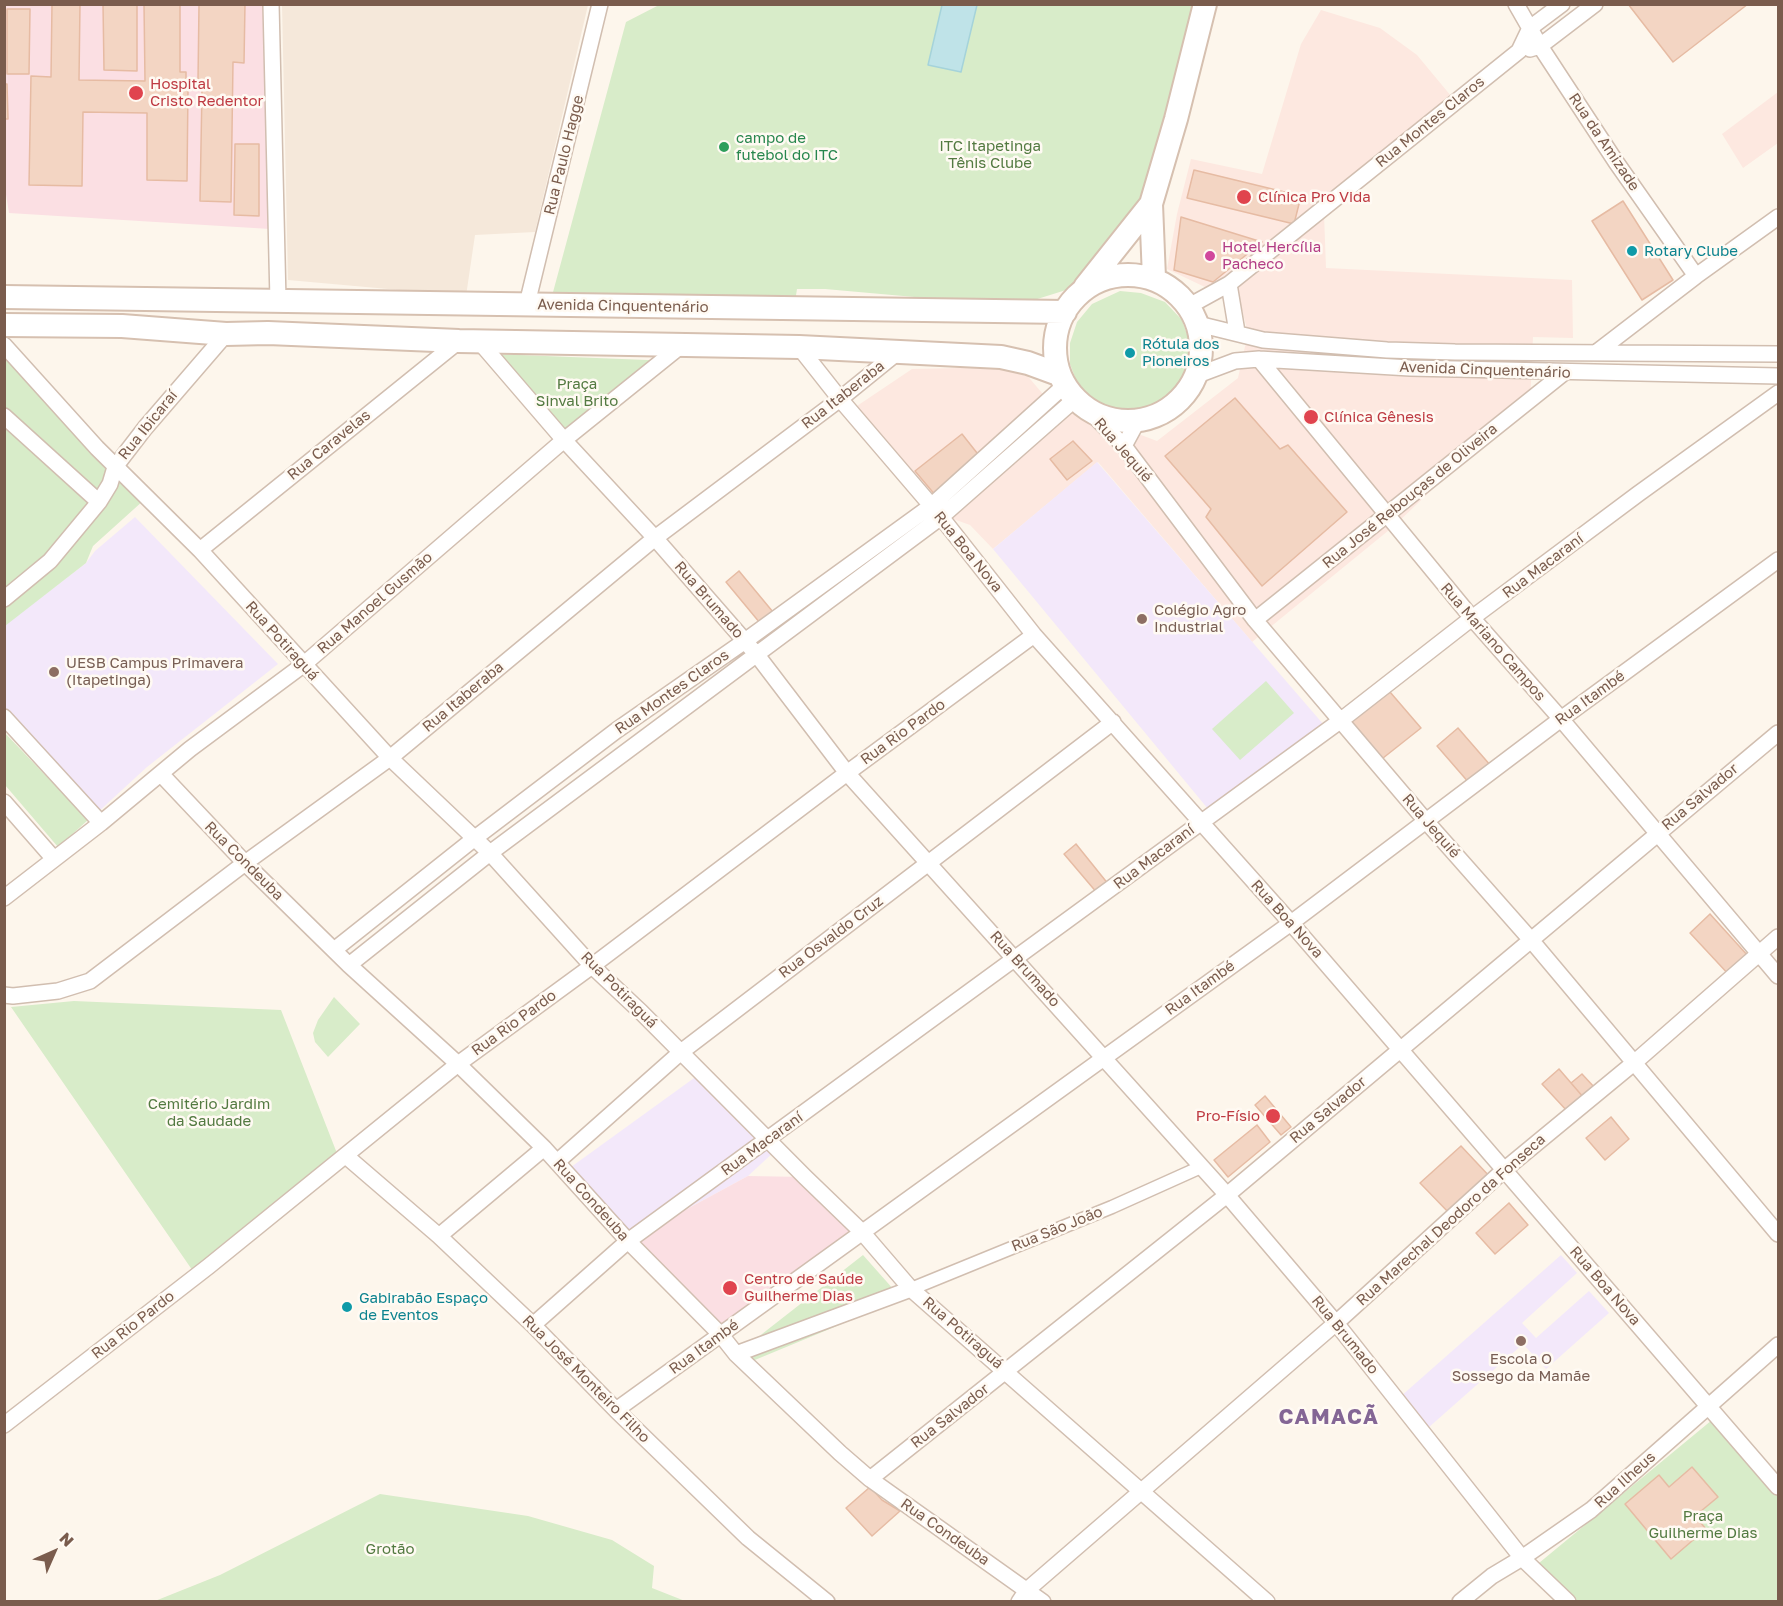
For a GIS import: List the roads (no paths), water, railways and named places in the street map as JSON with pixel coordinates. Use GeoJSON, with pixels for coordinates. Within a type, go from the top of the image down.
{"type":"FeatureCollection","features":[{"type":"Feature","properties":{"kind":"main road"},"geometry":{"type":"LineString","coordinates":[[1154,278],[1151,204],[1205,4]]}},
{"type":"Feature","properties":{"kind":"main road"},"geometry":{"type":"LineString","coordinates":[[1072,393],[1054,351],[1058,327],[1065,312],[1151,204]]}},
{"type":"Feature","properties":{"kind":"main road"},"geometry":{"type":"LineString","coordinates":[[4,326],[122,326],[226,334],[268,333],[468,341],[799,347],[1000,357],[1028,363],[1113,421],[1137,422],[1173,404],[1195,376],[1201,356],[1194,315],[1170,288],[1154,278],[1134,275],[1117,276],[1098,282],[1080,293]]}},
{"type":"Feature","properties":{"kind":"main road","name":"Avenida Cinquentenário"},"geometry":{"type":"LineString","coordinates":[[4,297],[1065,312]]}},
{"type":"Feature","properties":{"kind":"main road"},"geometry":{"type":"LineString","coordinates":[[180,299],[226,334]]}},
{"type":"Feature","properties":{"kind":"street"},"geometry":{"type":"LineString","coordinates":[[272,4],[278,301]]}},
{"type":"Feature","properties":{"kind":"street","name":"Rua Paulo Hagge"},"geometry":{"type":"LineString","coordinates":[[527,304],[600,4]]}},
{"type":"Feature","properties":{"kind":"street","name":"Rua da Amizade"},"geometry":{"type":"LineString","coordinates":[[1516,4],[1540,46],[1616,162],[1696,276]]}},
{"type":"Feature","properties":{"kind":"street","name":"Rua Montes Claros"},"geometry":{"type":"LineString","coordinates":[[1519,51],[1530,28],[1562,4]]}},
{"type":"Feature","properties":{"kind":"street","name":"Rua Montes Claros"},"geometry":{"type":"LineString","coordinates":[[1194,315],[1229,284],[1519,51],[1540,46],[1595,4]]}},
{"type":"Feature","properties":{"kind":"street"},"geometry":{"type":"LineString","coordinates":[[1597,352],[1696,276],[1779,217]]}},
{"type":"Feature","properties":{"kind":"street"},"geometry":{"type":"LineString","coordinates":[[1229,284],[1237,332]]}},
{"type":"Feature","properties":{"kind":"street","name":"Avenida Cinquentenário"},"geometry":{"type":"LineString","coordinates":[[1194,315],[1263,340],[1293,344],[1455,352],[1779,354]]}},
{"type":"Feature","properties":{"kind":"street","name":"Rua Ibicaraí"},"geometry":{"type":"LineString","coordinates":[[4,599],[50,561],[99,502],[110,484],[115,467],[145,428],[226,334]]}},
{"type":"Feature","properties":{"kind":"street","name":"Rua Brumado"},"geometry":{"type":"LineString","coordinates":[[468,341],[564,440],[758,655],[847,772],[1227,1196],[1336,1323],[1522,1558],[1568,1602]]}},
{"type":"Feature","properties":{"kind":"street","name":"Rua Caravelas"},"geometry":{"type":"LineString","coordinates":[[200,550],[468,341]]}},
{"type":"Feature","properties":{"kind":"street","name":"Rua Potiraguá"},"geometry":{"type":"LineString","coordinates":[[4,345],[115,467],[200,550],[390,758],[490,853],[592,966],[862,1232],[911,1289],[1267,1602]]}},
{"type":"Feature","properties":{"kind":"street","name":"Rua Manoel Gusmão"},"geometry":{"type":"LineString","coordinates":[[4,898],[101,823],[190,749],[303,665],[564,440],[682,345]]}},
{"type":"Feature","properties":{"kind":"street","name":"Rua Boa Nova"},"geometry":{"type":"LineString","coordinates":[[799,347],[936,512],[1034,635],[1291,922],[1779,1487]]}},
{"type":"Feature","properties":{"kind":"street","name":"Rua Itaberaba"},"geometry":{"type":"LineString","coordinates":[[4,995],[58,991],[90,981],[245,863],[390,758],[654,538],[840,399],[898,352]]}},
{"type":"Feature","properties":{"kind":"street","name":"Avenida Cinquentenário"},"geometry":{"type":"LineString","coordinates":[[1195,376],[1235,361],[1259,359],[1410,368],[1779,376]]}},
{"type":"Feature","properties":{"kind":"street","name":"Rua Mariano Campos"},"geometry":{"type":"LineString","coordinates":[[1259,359],[1386,516],[1779,976]]}},
{"type":"Feature","properties":{"kind":"street","name":"Rua José Rebouças de Oliveira"},"geometry":{"type":"LineString","coordinates":[[1255,620],[1565,372]]}},
{"type":"Feature","properties":{"kind":"street","name":"Rua Montes Claros"},"geometry":{"type":"LineString","coordinates":[[350,965],[490,853],[758,655],[936,512],[1072,393]]}},
{"type":"Feature","properties":{"kind":"street","name":"Rua Jequié"},"geometry":{"type":"LineString","coordinates":[[1072,393],[1124,446],[1255,620],[1340,722],[1532,940],[1779,1234]]}},
{"type":"Feature","properties":{"kind":"street","name":"Rua Macaraní"},"geometry":{"type":"LineString","coordinates":[[533,1325],[628,1241],[1340,722],[1472,618],[1638,494],[1779,393]]}},
{"type":"Feature","properties":{"kind":"street"},"geometry":{"type":"LineString","coordinates":[[4,416],[38,444],[99,502]]}},
{"type":"Feature","properties":{"kind":"street"},"geometry":{"type":"LineString","coordinates":[[1124,446],[1137,422]]}},
{"type":"Feature","properties":{"kind":"street","name":"Rua Montes Claros"},"geometry":{"type":"LineString","coordinates":[[334,950],[475,838],[617,730],[936,512]]}},
{"type":"Feature","properties":{"kind":"street","name":"Rua Itambé"},"geometry":{"type":"LineString","coordinates":[[616,1410],[1291,922],[1561,719],[1779,560]]}},
{"type":"Feature","properties":{"kind":"street","name":"Rua Rio Pardo"},"geometry":{"type":"LineString","coordinates":[[4,1425],[209,1266],[458,1064],[592,966],[847,772],[1034,635]]}},
{"type":"Feature","properties":{"kind":"street"},"geometry":{"type":"LineString","coordinates":[[4,717],[101,823]]}},
{"type":"Feature","properties":{"kind":"street","name":"Rua Osvaldo Cruz"},"geometry":{"type":"LineString","coordinates":[[557,1162],[681,1052],[1113,722]]}},
{"type":"Feature","properties":{"kind":"street","name":"Rua Salvador"},"geometry":{"type":"LineString","coordinates":[[870,1479],[1227,1196],[1779,733]]}},
{"type":"Feature","properties":{"kind":"street","name":"Rua Condeuba"},"geometry":{"type":"LineString","coordinates":[[161,774],[245,863],[334,950],[458,1064],[544,1148],[628,1241],[721,1335],[736,1354],[840,1453],[870,1479],[1023,1596],[1043,1602]]}},
{"type":"Feature","properties":{"kind":"street"},"geometry":{"type":"LineString","coordinates":[[4,802],[54,859]]}},
{"type":"Feature","properties":{"kind":"street","name":"Rua Marechal Deodoro da Fonseca"},"geometry":{"type":"LineString","coordinates":[[1023,1596],[1336,1323],[1504,1170],[1635,1062],[1779,937]]}},
{"type":"Feature","properties":{"kind":"street"},"geometry":{"type":"LineString","coordinates":[[439,1236],[544,1148]]}},
{"type":"Feature","properties":{"kind":"street","name":"Rua José Monteiro Filho"},"geometry":{"type":"LineString","coordinates":[[346,1156],[439,1236],[533,1325],[616,1410],[748,1538],[827,1602]]}},
{"type":"Feature","properties":{"kind":"street","name":"Rua São João"},"geometry":{"type":"LineString","coordinates":[[911,1289],[1112,1207],[1201,1167]]}},
{"type":"Feature","properties":{"kind":"street"},"geometry":{"type":"LineString","coordinates":[[736,1354],[911,1289]]}},
{"type":"Feature","properties":{"kind":"street","name":"Rua Ilheus"},"geometry":{"type":"LineString","coordinates":[[1460,1602],[1492,1576],[1591,1510],[1779,1344]]}},
{"type":"Feature","properties":{"kind":"water"},"geometry":{"type":"Polygon","coordinates":[[[942,5],[977,5],[961,72],[928,65],[942,5]]]}},
{"type":"Feature","properties":{"kind":"place","name":"Hospital Cristo Redentor"},"geometry":{"type":"Point","coordinates":[136,93]}},
{"type":"Feature","properties":{"kind":"place","name":"campo de futebol do ITC"},"geometry":{"type":"Point","coordinates":[724,147]}},
{"type":"Feature","properties":{"kind":"place","name":"Clínica Pro Vida"},"geometry":{"type":"Point","coordinates":[1244,197]}},
{"type":"Feature","properties":{"kind":"place","name":"Rotary Clube"},"geometry":{"type":"Point","coordinates":[1632,251]}},
{"type":"Feature","properties":{"kind":"place","name":"Hotel Hercília Pacheco"},"geometry":{"type":"Point","coordinates":[1210,256]}},
{"type":"Feature","properties":{"kind":"place","name":"Rótula dos Pioneiros"},"geometry":{"type":"Point","coordinates":[1130,353]}},
{"type":"Feature","properties":{"kind":"place","name":"Clínica Gênesis"},"geometry":{"type":"Point","coordinates":[1311,417]}},
{"type":"Feature","properties":{"kind":"place","name":"Colégio Agro Industrial"},"geometry":{"type":"Point","coordinates":[1142,619]}},
{"type":"Feature","properties":{"kind":"place","name":"UESB Campus Primavera (Itapetinga)"},"geometry":{"type":"Point","coordinates":[54,672]}},
{"type":"Feature","properties":{"kind":"place","name":"Pro-Físio"},"geometry":{"type":"Point","coordinates":[1273,1116]}},
{"type":"Feature","properties":{"kind":"place","name":"Centro de Saúde Guilherme Dias"},"geometry":{"type":"Point","coordinates":[730,1288]}},
{"type":"Feature","properties":{"kind":"place","name":"Gabirabão Espaço de Eventos"},"geometry":{"type":"Point","coordinates":[347,1307]}},
{"type":"Feature","properties":{"kind":"place","name":"Escola O Sossego da Mamãe"},"geometry":{"type":"Point","coordinates":[1521,1341]}},
{"type":"Feature","properties":{"kind":"district","name":"CAMACÃ"},"geometry":{"type":"Point","coordinates":[1329,1417]}},
{"type":"Feature","properties":{"kind":"park label","name":"ITC Itapetinga Tênis Clube"},"geometry":{"type":"Point","coordinates":[990,154]}},
{"type":"Feature","properties":{"kind":"park label","name":"Praça Sinval Brito"},"geometry":{"type":"Point","coordinates":[577,392]}},
{"type":"Feature","properties":{"kind":"park label","name":"Cemitério Jardim da Saudade"},"geometry":{"type":"Point","coordinates":[209,1112]}},
{"type":"Feature","properties":{"kind":"park label","name":"Praça Guilherme Dias"},"geometry":{"type":"Point","coordinates":[1703,1524]}},
{"type":"Feature","properties":{"kind":"park label","name":"Grotão"},"geometry":{"type":"Point","coordinates":[390,1549]}}]}
